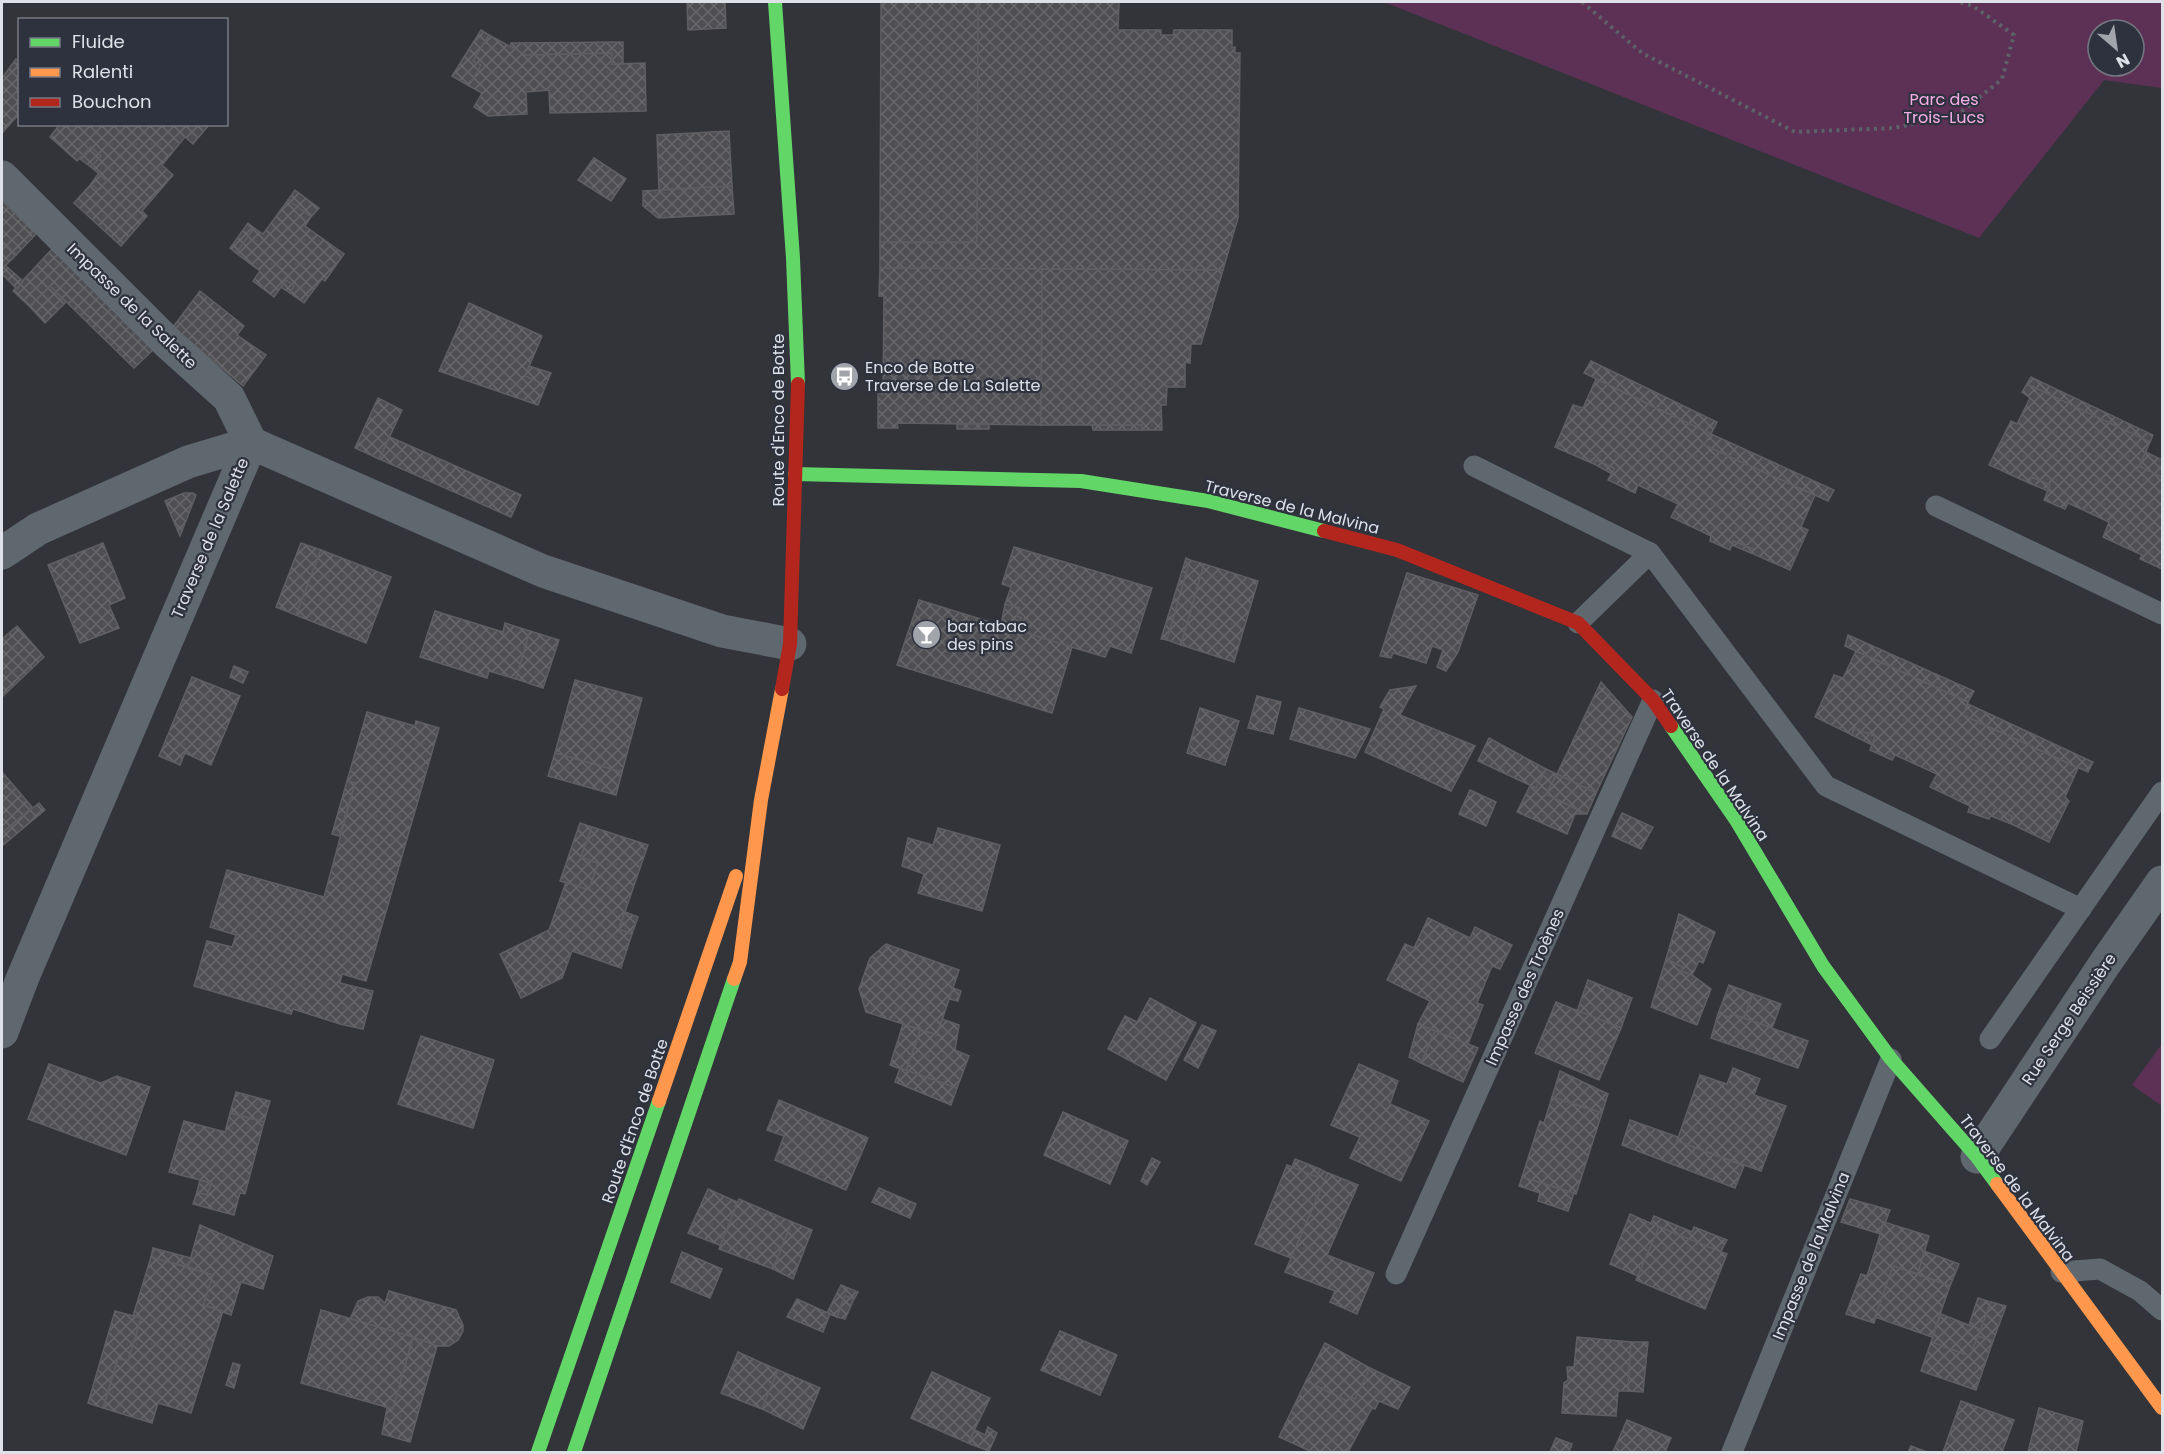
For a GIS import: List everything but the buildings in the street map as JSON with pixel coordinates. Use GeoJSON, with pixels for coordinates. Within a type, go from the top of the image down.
{"type":"FeatureCollection","features":[{"type":"Feature","properties":{"kind":"main road","name":"Route d'Enco de Botte"},"geometry":{"type":"LineString","coordinates":[[574,1452],[740,962],[761,800],[790,644],[798,393],[793,258],[775,2]]}},
{"type":"Feature","properties":{"kind":"main road","name":"Traverse de la Malvina"},"geometry":{"type":"LineString","coordinates":[[795,474],[1081,481],[1208,501],[1397,550],[1578,623],[1653,700],[1736,820],[1823,966],[1890,1059],[1977,1157],[2163,1408]]}},
{"type":"Feature","properties":{"kind":"main road","name":"Route d'Enco de Botte"},"geometry":{"type":"LineString","coordinates":[[538,1452],[707,964],[761,800]]}},
{"type":"Feature","properties":{"kind":"street","name":"Impasse de la Salette"},"geometry":{"type":"LineString","coordinates":[[2,177],[170,344],[229,398],[251,443]]}},
{"type":"Feature","properties":{"kind":"street"},"geometry":{"type":"LineString","coordinates":[[2,554],[38,529],[188,462],[251,443]]}},
{"type":"Feature","properties":{"kind":"street","name":"Traverse de la Salette"},"geometry":{"type":"LineString","coordinates":[[2,1032],[12,981],[251,443],[543,571],[722,630],[790,644]]}},
{"type":"Feature","properties":{"kind":"street","name":"Rue Serge Beissière"},"geometry":{"type":"LineString","coordinates":[[1977,1157],[2106,962],[2163,882]]}},
{"type":"Feature","properties":{"kind":"lane"},"geometry":{"type":"LineString","coordinates":[[1474,466],[1650,553],[1826,786],[2081,909]]}},
{"type":"Feature","properties":{"kind":"lane"},"geometry":{"type":"LineString","coordinates":[[1936,506],[2163,614]]}},
{"type":"Feature","properties":{"kind":"lane"},"geometry":{"type":"LineString","coordinates":[[1578,623],[1650,553]]}},
{"type":"Feature","properties":{"kind":"lane","name":"Impasse des Troènes"},"geometry":{"type":"LineString","coordinates":[[1396,1274],[1653,700]]}},
{"type":"Feature","properties":{"kind":"lane"},"geometry":{"type":"LineString","coordinates":[[1990,1039],[2163,792]]}},
{"type":"Feature","properties":{"kind":"lane","name":"Impasse de la Malvina"},"geometry":{"type":"LineString","coordinates":[[1732,1452],[1890,1059]]}},
{"type":"Feature","properties":{"kind":"lane"},"geometry":{"type":"LineString","coordinates":[[2061,1272],[2100,1269],[2140,1291],[2163,1310]]}},
{"type":"Feature","properties":{"kind":"path"},"geometry":{"type":"LineString","coordinates":[[1582,2],[1642,53],[1795,132],[1894,128],[1959,114],[2002,80],[2014,35],[1973,6],[1959,2]]}},
{"type":"Feature","properties":{"kind":"green space","name":"Parc des Trois-Lucs"},"geometry":{"type":"Polygon","coordinates":[[[1384,2],[2162,2],[2162,88],[2104,80],[1979,238],[1384,2]]]}},
{"type":"Feature","properties":{"kind":"green space"},"geometry":{"type":"Polygon","coordinates":[[[2162,1044],[2162,1106],[2132,1085],[2162,1044]]]}},
{"type":"Feature","properties":{"kind":"traffic: fast"},"geometry":{"type":"LineString","coordinates":[[775,2],[793,258],[798,384]]}},
{"type":"Feature","properties":{"kind":"traffic: fast"},"geometry":{"type":"LineString","coordinates":[[795,474],[1081,481],[1208,501],[1324,531]]}},
{"type":"Feature","properties":{"kind":"traffic: fast"},"geometry":{"type":"LineString","coordinates":[[1671,726],[1736,820],[1823,966],[1891,1059],[1977,1157],[1997,1184]]}},
{"type":"Feature","properties":{"kind":"traffic: fast"},"geometry":{"type":"LineString","coordinates":[[574,1452],[734,979]]}},
{"type":"Feature","properties":{"kind":"traffic: fast"},"geometry":{"type":"LineString","coordinates":[[538,1452],[659,1101]]}},
{"type":"Feature","properties":{"kind":"traffic: slow"},"geometry":{"type":"LineString","coordinates":[[734,979],[740,962],[761,800],[782,689]]}},
{"type":"Feature","properties":{"kind":"traffic: slow"},"geometry":{"type":"LineString","coordinates":[[659,1101],[736,876]]}},
{"type":"Feature","properties":{"kind":"traffic: slow"},"geometry":{"type":"LineString","coordinates":[[1997,1184],[2162,1408]]}},
{"type":"Feature","properties":{"kind":"traffic: jam"},"geometry":{"type":"LineString","coordinates":[[782,689],[790,644],[798,384]]}},
{"type":"Feature","properties":{"kind":"traffic: jam"},"geometry":{"type":"LineString","coordinates":[[1324,531],[1397,550],[1578,623],[1653,700],[1671,726]]}},
{"type":"Feature","properties":{"kind":"place","name":"Enco de Botte Traverse de La Salette"},"geometry":{"type":"Point","coordinates":[844,376]}},
{"type":"Feature","properties":{"kind":"place","name":"bar tabac des pins"},"geometry":{"type":"Point","coordinates":[926,635]}}]}
